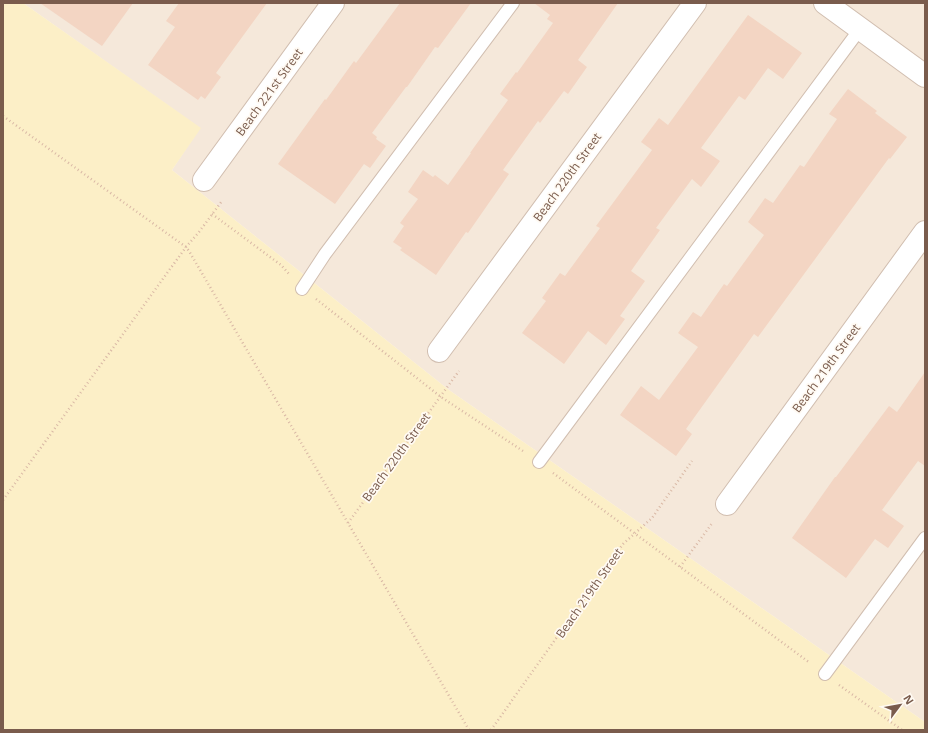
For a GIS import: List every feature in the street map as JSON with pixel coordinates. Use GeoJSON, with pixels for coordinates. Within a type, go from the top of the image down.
{"type":"FeatureCollection","features":[{"type":"Feature","properties":{"kind":"street","name":"Beach 221st Street"},"geometry":{"type":"LineString","coordinates":[[204,180],[333,3]]}},
{"type":"Feature","properties":{"kind":"street","name":"Beach 220th Street"},"geometry":{"type":"LineString","coordinates":[[439,351],[695,3]]}},
{"type":"Feature","properties":{"kind":"street"},"geometry":{"type":"LineString","coordinates":[[825,3],[925,76]]}},
{"type":"Feature","properties":{"kind":"street","name":"Beach 219th Street"},"geometry":{"type":"LineString","coordinates":[[727,504],[925,232]]}},
{"type":"Feature","properties":{"kind":"lane"},"geometry":{"type":"LineString","coordinates":[[302,289],[325,254],[514,3]]}},
{"type":"Feature","properties":{"kind":"lane"},"geometry":{"type":"LineString","coordinates":[[538,462],[860,29]]}},
{"type":"Feature","properties":{"kind":"lane"},"geometry":{"type":"LineString","coordinates":[[825,674],[925,538]]}},
{"type":"Feature","properties":{"kind":"path"},"geometry":{"type":"LineString","coordinates":[[3,116],[186,247],[469,730]]}},
{"type":"Feature","properties":{"kind":"path"},"geometry":{"type":"LineString","coordinates":[[3,500],[186,247],[222,201]]}},
{"type":"Feature","properties":{"kind":"path","name":"Beach 220th Street"},"geometry":{"type":"LineString","coordinates":[[348,523],[459,371]]}},
{"type":"Feature","properties":{"kind":"path","name":"Beach 219th Street"},"geometry":{"type":"LineString","coordinates":[[491,730],[623,544],[652,518],[692,461]]}},
{"type":"Feature","properties":{"kind":"path"},"geometry":{"type":"LineString","coordinates":[[680,566],[727,504]]}},
{"type":"Feature","properties":{"kind":"shaded area"},"geometry":{"type":"Polygon","coordinates":[[[23,3],[925,3],[925,722],[449,390],[172,170],[200,128],[23,3]]]}},
{"type":"Feature","properties":{"kind":"sand"},"geometry":{"type":"Polygon","coordinates":[[[3,3],[23,3],[201,128],[172,170],[449,390],[925,722],[925,730],[3,730],[3,3]]]}},
{"type":"Feature","properties":{"kind":"building"},"geometry":{"type":"Polygon","coordinates":[[[40,3],[133,3],[102,46],[40,3]]]}},
{"type":"Feature","properties":{"kind":"building"},"geometry":{"type":"Polygon","coordinates":[[[179,3],[267,3],[216,73],[221,77],[205,99],[201,96],[198,100],[148,65],[175,27],[166,21],[179,3]]]}},
{"type":"Feature","properties":{"kind":"building"},"geometry":{"type":"Polygon","coordinates":[[[400,3],[471,3],[438,48],[435,47],[372,133],[377,137],[376,139],[386,146],[370,168],[364,164],[335,204],[278,164],[325,99],[326,100],[354,61],[356,63],[400,3]]]}},
{"type":"Feature","properties":{"kind":"building"},"geometry":{"type":"Polygon","coordinates":[[[534,3],[618,3],[578,60],[587,67],[568,94],[564,91],[540,123],[538,121],[503,170],[509,174],[468,233],[466,232],[436,275],[400,250],[402,248],[393,242],[404,226],[400,223],[418,199],[408,192],[423,170],[433,177],[435,175],[448,185],[508,100],[500,94],[553,23],[547,19],[550,15],[534,3]]]}},
{"type":"Feature","properties":{"kind":"building"},"geometry":{"type":"Polygon","coordinates":[[[748,15],[802,53],[783,79],[768,68],[745,100],[739,96],[701,148],[720,161],[701,187],[692,179],[656,228],[660,230],[631,271],[645,281],[620,316],[625,319],[606,345],[588,331],[564,364],[522,333],[546,301],[542,298],[560,273],[565,276],[600,228],[596,226],[652,150],[641,142],[659,118],[668,125],[748,15]]]}},
{"type":"Feature","properties":{"kind":"building"},"geometry":{"type":"Polygon","coordinates":[[[848,89],[877,111],[875,113],[907,137],[890,159],[889,158],[758,337],[754,334],[686,429],[692,434],[676,456],[620,415],[641,386],[659,400],[698,347],[678,333],[693,312],[701,317],[724,284],[727,286],[764,235],[748,222],[765,198],[773,203],[800,165],[804,167],[837,119],[829,114],[848,89]]]}},
{"type":"Feature","properties":{"kind":"building"},"geometry":{"type":"Polygon","coordinates":[[[925,372],[925,466],[918,461],[882,510],[904,526],[888,548],[875,539],[846,578],[792,538],[835,477],[889,406],[897,412],[925,372]]]}}]}
